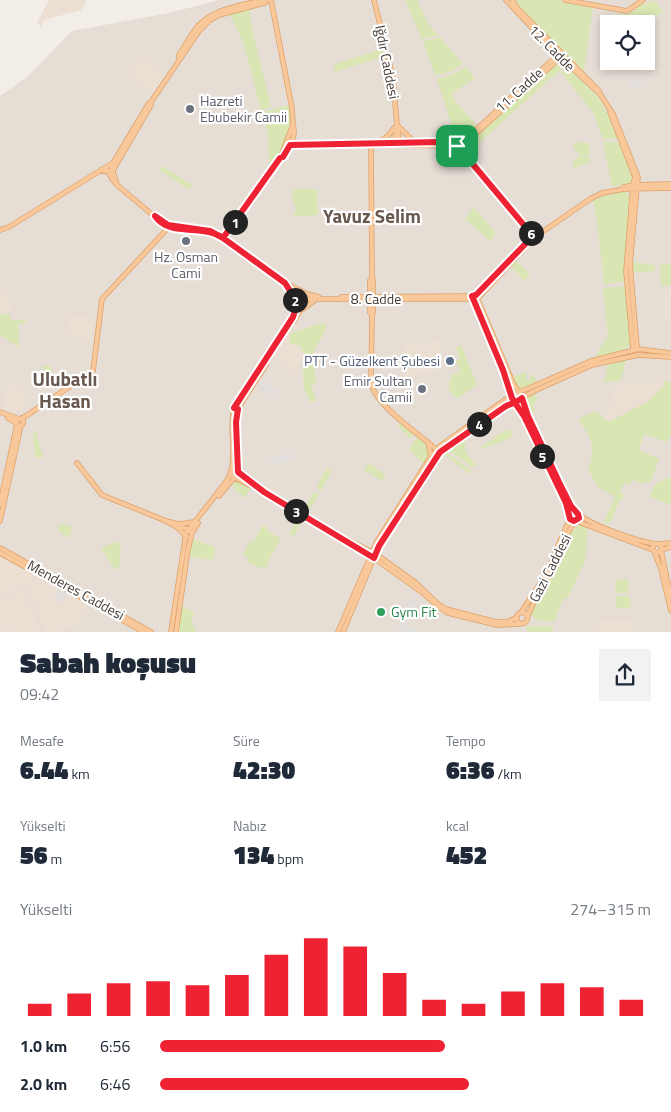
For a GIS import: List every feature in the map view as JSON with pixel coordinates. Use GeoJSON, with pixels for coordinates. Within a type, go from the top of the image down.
{"type":"FeatureCollection","features":[{"type":"Feature","properties":{"kind":"main road"},"geometry":{"type":"LineString","coordinates":[[0,230],[20,220],[101,170],[109,169],[179,58],[209,19],[264,3],[267,0],[292,105],[294,133],[280,158],[223,238]]}},
{"type":"Feature","properties":{"kind":"main road","name":"Iğdır Caddesi"},"geometry":{"type":"LineString","coordinates":[[374,0],[394,84],[398,144]]}},
{"type":"Feature","properties":{"kind":"main road","name":"12. Cadde"},"geometry":{"type":"LineString","coordinates":[[506,0],[552,49],[561,55],[600,94]]}},
{"type":"Feature","properties":{"kind":"main road","name":"12. Cadde"},"geometry":{"type":"LineString","coordinates":[[512,0],[518,9],[561,55],[599,91],[610,112],[635,175],[635,182],[632,187],[626,270],[635,350]]}},
{"type":"Feature","properties":{"kind":"main road"},"geometry":{"type":"LineString","coordinates":[[566,0],[627,11],[643,0]]}},
{"type":"Feature","properties":{"kind":"main road"},"geometry":{"type":"LineString","coordinates":[[552,49],[554,61],[567,63]]}},
{"type":"Feature","properties":{"kind":"main road","name":"11. Cadde"},"geometry":{"type":"LineString","coordinates":[[458,148],[561,55]]}},
{"type":"Feature","properties":{"kind":"main road","name":"12. Cadde"},"geometry":{"type":"LineString","coordinates":[[610,112],[613,114],[638,175],[640,186]]}},
{"type":"Feature","properties":{"kind":"main road"},"geometry":{"type":"LineString","coordinates":[[289,144],[293,125]]}},
{"type":"Feature","properties":{"kind":"main road"},"geometry":{"type":"LineString","coordinates":[[375,144],[388,136],[397,126],[415,142]]}},
{"type":"Feature","properties":{"kind":"main road"},"geometry":{"type":"LineString","coordinates":[[294,133],[301,143]]}},
{"type":"Feature","properties":{"kind":"main road"},"geometry":{"type":"LineString","coordinates":[[398,144],[415,142],[444,143],[458,148],[535,235]]}},
{"type":"Feature","properties":{"kind":"main road"},"geometry":{"type":"LineString","coordinates":[[289,144],[307,144]]}},
{"type":"Feature","properties":{"kind":"main road"},"geometry":{"type":"LineString","coordinates":[[289,144],[398,144],[440,145],[458,148]]}},
{"type":"Feature","properties":{"kind":"main road"},"geometry":{"type":"LineString","coordinates":[[375,144],[373,280],[370,313],[372,315],[371,383],[380,401],[426,440],[440,449]]}},
{"type":"Feature","properties":{"kind":"main road"},"geometry":{"type":"LineString","coordinates":[[0,504],[20,423],[26,416],[93,370],[102,299],[168,226],[117,184],[109,169]]}},
{"type":"Feature","properties":{"kind":"main road"},"geometry":{"type":"LineString","coordinates":[[635,350],[630,264],[640,186]]}},
{"type":"Feature","properties":{"kind":"main road"},"geometry":{"type":"LineString","coordinates":[[475,297],[535,235],[590,197],[612,190],[632,187],[671,186]]}},
{"type":"Feature","properties":{"kind":"main road"},"geometry":{"type":"LineString","coordinates":[[612,190],[632,187]]}},
{"type":"Feature","properties":{"kind":"main road"},"geometry":{"type":"LineString","coordinates":[[624,189],[632,196]]}},
{"type":"Feature","properties":{"kind":"main road","name":"8. Cadde"},"geometry":{"type":"LineString","coordinates":[[168,226],[190,228],[217,234],[285,283],[302,292],[306,297],[317,299],[475,297]]}},
{"type":"Feature","properties":{"kind":"main road","name":"8. Cadde"},"geometry":{"type":"LineString","coordinates":[[285,283],[299,297],[372,298]]}},
{"type":"Feature","properties":{"kind":"main road"},"geometry":{"type":"LineString","coordinates":[[289,289],[298,310]]}},
{"type":"Feature","properties":{"kind":"main road"},"geometry":{"type":"LineString","coordinates":[[298,310],[299,297],[302,292]]}},
{"type":"Feature","properties":{"kind":"main road"},"geometry":{"type":"LineString","coordinates":[[170,632],[175,629],[194,522],[231,473],[236,411],[306,297]]}},
{"type":"Feature","properties":{"kind":"main road"},"geometry":{"type":"LineString","coordinates":[[475,297],[522,398],[528,416],[571,506],[578,513],[598,524],[642,541],[671,545]]}},
{"type":"Feature","properties":{"kind":"main road"},"geometry":{"type":"LineString","coordinates":[[475,297],[514,402],[524,416],[566,503],[570,517],[658,553],[671,545]]}},
{"type":"Feature","properties":{"kind":"main road"},"geometry":{"type":"LineString","coordinates":[[298,310],[317,299]]}},
{"type":"Feature","properties":{"kind":"main road"},"geometry":{"type":"LineString","coordinates":[[635,350],[640,352],[637,355]]}},
{"type":"Feature","properties":{"kind":"main road"},"geometry":{"type":"LineString","coordinates":[[343,632],[376,543],[431,458],[440,449],[511,395],[591,361],[635,350],[671,353]]}},
{"type":"Feature","properties":{"kind":"main road"},"geometry":{"type":"LineString","coordinates":[[338,632],[373,555],[440,449],[506,406],[592,365],[637,355],[671,357]]}},
{"type":"Feature","properties":{"kind":"main road"},"geometry":{"type":"LineString","coordinates":[[166,521],[189,538],[204,514],[235,477],[238,472],[236,457],[236,411]]}},
{"type":"Feature","properties":{"kind":"main road"},"geometry":{"type":"LineString","coordinates":[[0,414],[19,418],[26,416]]}},
{"type":"Feature","properties":{"kind":"main road"},"geometry":{"type":"LineString","coordinates":[[0,414],[20,423]]}},
{"type":"Feature","properties":{"kind":"main road"},"geometry":{"type":"LineString","coordinates":[[0,521],[22,419],[19,418]]}},
{"type":"Feature","properties":{"kind":"main road"},"geometry":{"type":"LineString","coordinates":[[426,440],[430,447],[431,458]]}},
{"type":"Feature","properties":{"kind":"main road"},"geometry":{"type":"LineString","coordinates":[[77,463],[102,495],[178,524],[191,533]]}},
{"type":"Feature","properties":{"kind":"main road"},"geometry":{"type":"LineString","coordinates":[[231,473],[235,470],[264,492]]}},
{"type":"Feature","properties":{"kind":"main road"},"geometry":{"type":"LineString","coordinates":[[231,473],[232,476],[264,492],[373,555],[415,584],[446,610],[455,615],[494,625],[524,624],[528,616],[522,611],[508,622],[496,622],[446,610]]}},
{"type":"Feature","properties":{"kind":"main road"},"geometry":{"type":"LineString","coordinates":[[570,517],[572,513],[578,513]]}},
{"type":"Feature","properties":{"kind":"main road","name":"Gazi Caddesi"},"geometry":{"type":"LineString","coordinates":[[528,616],[532,603],[548,577],[568,532],[579,518],[578,513]]}},
{"type":"Feature","properties":{"kind":"main road","name":"Gazi Caddesi"},"geometry":{"type":"LineString","coordinates":[[522,611],[545,576],[570,517]]}},
{"type":"Feature","properties":{"kind":"main road"},"geometry":{"type":"LineString","coordinates":[[178,524],[194,522]]}},
{"type":"Feature","properties":{"kind":"main road"},"geometry":{"type":"LineString","coordinates":[[175,629],[186,535]]}},
{"type":"Feature","properties":{"kind":"main road"},"geometry":{"type":"LineString","coordinates":[[657,544],[661,546],[671,598]]}},
{"type":"Feature","properties":{"kind":"main road"},"geometry":{"type":"LineString","coordinates":[[657,544],[653,547],[661,569],[671,611]]}},
{"type":"Feature","properties":{"kind":"main road","name":"Menderes Caddesi"},"geometry":{"type":"LineString","coordinates":[[0,548],[144,632]]}},
{"type":"Feature","properties":{"kind":"main road","name":"Menderes Caddesi"},"geometry":{"type":"LineString","coordinates":[[0,553],[151,632]]}},
{"type":"Feature","properties":{"kind":"main road"},"geometry":{"type":"LineString","coordinates":[[516,617],[519,624]]}},
{"type":"Feature","properties":{"kind":"shaded area"},"geometry":{"type":"Polygon","coordinates":[[[49,0],[87,0],[81,10],[44,20],[41,27],[37,22],[49,0]]]}},
{"type":"Feature","properties":{"kind":"shaded area"},"geometry":{"type":"Polygon","coordinates":[[[219,0],[671,0],[671,632],[0,632],[0,96],[27,77],[72,31],[169,13],[219,0]]]}},
{"type":"Feature","properties":{"kind":"shaded area"},"geometry":{"type":"Polygon","coordinates":[[[140,56],[164,72],[161,75],[164,77],[156,92],[153,92],[129,75],[128,72],[140,56]]]}},
{"type":"Feature","properties":{"kind":"shaded area"},"geometry":{"type":"Polygon","coordinates":[[[637,76],[643,84],[632,90],[627,82],[637,76]]]}},
{"type":"Feature","properties":{"kind":"shaded area"},"geometry":{"type":"Polygon","coordinates":[[[671,290],[671,323],[664,320],[661,291],[671,290]]]}},
{"type":"Feature","properties":{"kind":"shaded area"},"geometry":{"type":"Polygon","coordinates":[[[0,292],[6,292],[12,312],[0,312],[0,292]]]}},
{"type":"Feature","properties":{"kind":"shaded area"},"geometry":{"type":"Polygon","coordinates":[[[67,315],[86,315],[96,321],[94,340],[66,337],[67,315]]]}},
{"type":"Feature","properties":{"kind":"shaded area"},"geometry":{"type":"Polygon","coordinates":[[[295,322],[303,328],[307,354],[295,370],[291,371],[273,357],[295,322]]]}},
{"type":"Feature","properties":{"kind":"shaded area"},"geometry":{"type":"Polygon","coordinates":[[[410,340],[415,345],[432,345],[432,341],[440,341],[440,360],[431,374],[420,374],[408,379],[406,378],[404,374],[403,342],[410,340]]]}},
{"type":"Feature","properties":{"kind":"shaded area"},"geometry":{"type":"Polygon","coordinates":[[[262,379],[279,391],[275,398],[257,386],[262,379]]]}},
{"type":"Feature","properties":{"kind":"shaded area"},"geometry":{"type":"Polygon","coordinates":[[[664,381],[664,384],[649,401],[609,422],[605,418],[617,385],[664,381]]]}},
{"type":"Feature","properties":{"kind":"shaded area"},"geometry":{"type":"Polygon","coordinates":[[[7,383],[22,388],[25,396],[22,412],[13,414],[2,409],[7,383]]]}},
{"type":"Feature","properties":{"kind":"shaded area"},"geometry":{"type":"Polygon","coordinates":[[[292,452],[294,458],[277,464],[268,456],[283,455],[292,452]]]}},
{"type":"Feature","properties":{"kind":"shaded area"},"geometry":{"type":"Polygon","coordinates":[[[0,554],[86,602],[88,608],[80,622],[59,632],[45,632],[27,586],[0,595],[0,554]]]}},
{"type":"Feature","properties":{"kind":"shaded area"},"geometry":{"type":"Polygon","coordinates":[[[25,588],[41,632],[0,631],[0,598],[25,588]]]}},
{"type":"Feature","properties":{"kind":"shaded area"},"geometry":{"type":"Polygon","coordinates":[[[59,589],[67,594],[62,603],[54,599],[59,589]]]}},
{"type":"Feature","properties":{"kind":"shaded area"},"geometry":{"type":"Polygon","coordinates":[[[413,592],[417,594],[406,625],[418,630],[417,632],[397,632],[413,592]]]}},
{"type":"Feature","properties":{"kind":"shaded area"},"geometry":{"type":"Polygon","coordinates":[[[598,619],[632,619],[633,632],[597,632],[598,619]]]}},
{"type":"Feature","properties":{"kind":"green space"},"geometry":{"type":"Polygon","coordinates":[[[405,0],[417,0],[429,25],[438,35],[422,39],[405,0]]]}},
{"type":"Feature","properties":{"kind":"green space"},"geometry":{"type":"Polygon","coordinates":[[[516,0],[555,0],[593,7],[584,71],[519,6],[516,0]]]}},
{"type":"Feature","properties":{"kind":"green space"},"geometry":{"type":"Polygon","coordinates":[[[651,1],[656,2],[663,12],[655,16],[618,15],[617,13],[628,14],[643,3],[646,5],[651,1]]]}},
{"type":"Feature","properties":{"kind":"green space"},"geometry":{"type":"Polygon","coordinates":[[[249,9],[271,107],[261,110],[243,42],[230,14],[249,9]]]}},
{"type":"Feature","properties":{"kind":"green space"},"geometry":{"type":"Polygon","coordinates":[[[440,37],[463,64],[450,72],[435,75],[423,41],[440,37]]]}},
{"type":"Feature","properties":{"kind":"green space"},"geometry":{"type":"Polygon","coordinates":[[[383,49],[385,56],[335,72],[334,64],[383,49]]]}},
{"type":"Feature","properties":{"kind":"green space"},"geometry":{"type":"Polygon","coordinates":[[[556,63],[566,65],[468,153],[466,149],[467,144],[556,63]]]}},
{"type":"Feature","properties":{"kind":"green space"},"geometry":{"type":"Polygon","coordinates":[[[465,67],[475,78],[452,94],[454,99],[477,126],[468,134],[456,139],[437,79],[453,74],[465,67]]]}},
{"type":"Feature","properties":{"kind":"green space"},"geometry":{"type":"Polygon","coordinates":[[[568,67],[597,97],[609,116],[618,139],[603,139],[593,112],[561,73],[568,67]]]}},
{"type":"Feature","properties":{"kind":"green space"},"geometry":{"type":"Polygon","coordinates":[[[289,105],[291,121],[287,137],[271,166],[269,165],[268,134],[263,112],[289,105]]]}},
{"type":"Feature","properties":{"kind":"green space"},"geometry":{"type":"Polygon","coordinates":[[[577,142],[589,143],[590,155],[577,155],[579,153],[572,145],[577,142]]]}},
{"type":"Feature","properties":{"kind":"green space"},"geometry":{"type":"Polygon","coordinates":[[[603,142],[619,142],[632,173],[633,180],[630,183],[612,187],[603,142]]]}},
{"type":"Feature","properties":{"kind":"green space"},"geometry":{"type":"Polygon","coordinates":[[[579,156],[587,156],[591,160],[589,163],[573,169],[573,162],[579,156]]]}},
{"type":"Feature","properties":{"kind":"green space"},"geometry":{"type":"Polygon","coordinates":[[[162,166],[192,185],[189,190],[159,170],[162,166]]]}},
{"type":"Feature","properties":{"kind":"green space"},"geometry":{"type":"Polygon","coordinates":[[[293,189],[317,189],[318,215],[292,217],[296,210],[292,196],[293,189]]]}},
{"type":"Feature","properties":{"kind":"green space"},"geometry":{"type":"Polygon","coordinates":[[[624,191],[630,196],[625,282],[604,284],[593,200],[624,191]]]}},
{"type":"Feature","properties":{"kind":"green space"},"geometry":{"type":"Polygon","coordinates":[[[474,207],[495,232],[490,241],[465,219],[474,207]]]}},
{"type":"Feature","properties":{"kind":"green space"},"geometry":{"type":"Polygon","coordinates":[[[515,260],[530,274],[525,281],[510,266],[515,260]]]}},
{"type":"Feature","properties":{"kind":"green space"},"geometry":{"type":"Polygon","coordinates":[[[632,262],[655,265],[655,271],[632,273],[632,262]]]}},
{"type":"Feature","properties":{"kind":"green space"},"geometry":{"type":"Polygon","coordinates":[[[671,264],[671,285],[661,286],[660,265],[671,264]]]}},
{"type":"Feature","properties":{"kind":"green space"},"geometry":{"type":"Polygon","coordinates":[[[626,286],[631,343],[620,352],[596,358],[608,336],[603,288],[626,286]]]}},
{"type":"Feature","properties":{"kind":"green space"},"geometry":{"type":"Polygon","coordinates":[[[0,314],[10,314],[11,320],[26,320],[26,323],[18,324],[19,348],[0,335],[0,314]]]}},
{"type":"Feature","properties":{"kind":"green space"},"geometry":{"type":"Polygon","coordinates":[[[321,323],[326,324],[326,328],[313,355],[316,384],[311,384],[316,400],[311,402],[306,393],[304,383],[303,362],[305,353],[301,351],[301,346],[290,344],[289,334],[321,323]]]}},
{"type":"Feature","properties":{"kind":"green space"},"geometry":{"type":"Polygon","coordinates":[[[461,345],[477,385],[457,399],[449,390],[449,381],[452,380],[451,375],[460,372],[456,361],[460,359],[456,347],[461,345]]]}},
{"type":"Feature","properties":{"kind":"green space"},"geometry":{"type":"Polygon","coordinates":[[[626,360],[621,380],[604,383],[608,364],[626,360]]]}},
{"type":"Feature","properties":{"kind":"green space"},"geometry":{"type":"Polygon","coordinates":[[[42,365],[51,366],[53,376],[47,379],[42,365]]]}},
{"type":"Feature","properties":{"kind":"green space"},"geometry":{"type":"Polygon","coordinates":[[[526,372],[526,380],[530,380],[533,372],[537,382],[521,389],[517,386],[513,377],[526,372]]]}},
{"type":"Feature","properties":{"kind":"green space"},"geometry":{"type":"Polygon","coordinates":[[[664,381],[671,382],[671,433],[667,442],[644,434],[639,450],[659,459],[651,482],[646,481],[645,484],[632,480],[630,485],[624,483],[620,493],[624,495],[622,500],[620,499],[610,524],[604,522],[615,497],[597,486],[588,469],[592,450],[590,438],[579,422],[580,418],[595,411],[609,422],[649,401],[664,385],[664,381]]]}},
{"type":"Feature","properties":{"kind":"green space"},"geometry":{"type":"Polygon","coordinates":[[[535,393],[537,399],[533,405],[535,411],[529,415],[524,403],[527,398],[535,393]]]}},
{"type":"Feature","properties":{"kind":"green space"},"geometry":{"type":"Polygon","coordinates":[[[402,423],[414,432],[411,439],[397,426],[402,423]]]}},
{"type":"Feature","properties":{"kind":"green space"},"geometry":{"type":"Polygon","coordinates":[[[505,430],[510,430],[512,435],[510,438],[482,449],[482,446],[505,430]]]}},
{"type":"Feature","properties":{"kind":"green space"},"geometry":{"type":"Polygon","coordinates":[[[33,432],[36,432],[43,457],[35,458],[33,432]]]}},
{"type":"Feature","properties":{"kind":"green space"},"geometry":{"type":"Polygon","coordinates":[[[418,436],[426,443],[429,455],[424,464],[409,450],[418,436]]]}},
{"type":"Feature","properties":{"kind":"green space"},"geometry":{"type":"Polygon","coordinates":[[[467,436],[466,453],[477,465],[472,467],[448,450],[467,436]]]}},
{"type":"Feature","properties":{"kind":"green space"},"geometry":{"type":"Polygon","coordinates":[[[446,452],[472,471],[469,474],[444,454],[446,452]]]}},
{"type":"Feature","properties":{"kind":"green space"},"geometry":{"type":"Polygon","coordinates":[[[369,463],[386,475],[382,481],[364,470],[369,463]]]}},
{"type":"Feature","properties":{"kind":"green space"},"geometry":{"type":"Polygon","coordinates":[[[327,468],[332,471],[321,491],[316,488],[327,468]]]}},
{"type":"Feature","properties":{"kind":"green space"},"geometry":{"type":"Polygon","coordinates":[[[671,477],[671,503],[667,504],[649,496],[656,483],[671,477]]]}},
{"type":"Feature","properties":{"kind":"green space"},"geometry":{"type":"Polygon","coordinates":[[[237,481],[251,487],[245,498],[232,486],[237,481]]]}},
{"type":"Feature","properties":{"kind":"green space"},"geometry":{"type":"Polygon","coordinates":[[[314,492],[319,494],[307,513],[303,511],[314,492]]]}},
{"type":"Feature","properties":{"kind":"green space"},"geometry":{"type":"Polygon","coordinates":[[[300,516],[304,518],[294,536],[289,534],[300,516]]]}},
{"type":"Feature","properties":{"kind":"green space"},"geometry":{"type":"Polygon","coordinates":[[[60,524],[72,527],[69,538],[58,531],[60,524]]]}},
{"type":"Feature","properties":{"kind":"green space"},"geometry":{"type":"Polygon","coordinates":[[[579,524],[588,526],[585,561],[569,596],[563,600],[556,615],[556,621],[535,619],[531,614],[534,603],[553,573],[571,530],[579,524]]]}},
{"type":"Feature","properties":{"kind":"green space"},"geometry":{"type":"Polygon","coordinates":[[[263,525],[265,525],[268,531],[278,537],[282,536],[270,557],[267,568],[258,567],[247,562],[248,557],[243,555],[250,541],[253,542],[263,525]]]}},
{"type":"Feature","properties":{"kind":"green space"},"geometry":{"type":"Polygon","coordinates":[[[193,539],[215,547],[214,560],[189,557],[193,539]]]}},
{"type":"Feature","properties":{"kind":"green space"},"geometry":{"type":"Polygon","coordinates":[[[118,541],[121,550],[119,570],[112,566],[101,548],[118,541]]]}},
{"type":"Feature","properties":{"kind":"green space"},"geometry":{"type":"Polygon","coordinates":[[[627,579],[629,581],[628,593],[615,593],[616,580],[627,579]]]}},
{"type":"Feature","properties":{"kind":"green space"},"geometry":{"type":"Polygon","coordinates":[[[616,596],[629,596],[631,608],[616,608],[616,596]]]}},
{"type":"Feature","properties":{"kind":"green space"},"geometry":{"type":"Polygon","coordinates":[[[182,605],[195,614],[191,619],[196,632],[180,632],[178,627],[182,605]]]}},
{"type":"Feature","properties":{"kind":"green space"},"geometry":{"type":"Polygon","coordinates":[[[526,626],[553,626],[553,632],[527,632],[526,626]]]}},
{"type":"Feature","properties":{"kind":"place","name":"Hazreti Ebubekir Camii"},"geometry":{"type":"Point","coordinates":[190,109]}},
{"type":"Feature","properties":{"kind":"place","name":"Hz. Osman Cami"},"geometry":{"type":"Point","coordinates":[186,241]}},
{"type":"Feature","properties":{"kind":"place","name":"PTT - Güzelkent Şubesi"},"geometry":{"type":"Point","coordinates":[450,361]}},
{"type":"Feature","properties":{"kind":"place","name":"Emir Sultan Camii"},"geometry":{"type":"Point","coordinates":[422,389]}},
{"type":"Feature","properties":{"kind":"place","name":"Gym Fit"},"geometry":{"type":"Point","coordinates":[381,612]}},
{"type":"Feature","properties":{"kind":"district","name":"Yavuz Selim"},"geometry":{"type":"Point","coordinates":[372,216]}},
{"type":"Feature","properties":{"kind":"district","name":"Ulubatlı Hasan"},"geometry":{"type":"Point","coordinates":[65,390]}},
{"type":"Feature","properties":{"kind":"route"},"geometry":{"type":"LineString","coordinates":[[457,146],[440,142],[290,145],[223,238],[217,234],[210,231],[190,228],[168,225],[155,216],[156,219],[168,228],[190,228],[210,231],[214,232],[217,234],[285,283],[293,295],[296,310],[290,323],[234,408],[238,409],[236,416],[236,466],[241,475],[264,492],[344,538],[345,541],[374,558],[379,546],[440,452],[506,406],[514,402],[516,402],[522,398],[528,416],[559,482],[579,518],[574,521],[570,519],[566,503],[524,416],[518,408],[517,405],[514,402],[512,398],[503,370],[472,296],[476,295],[533,236],[466,156],[455,148],[457,146]]}}]}
